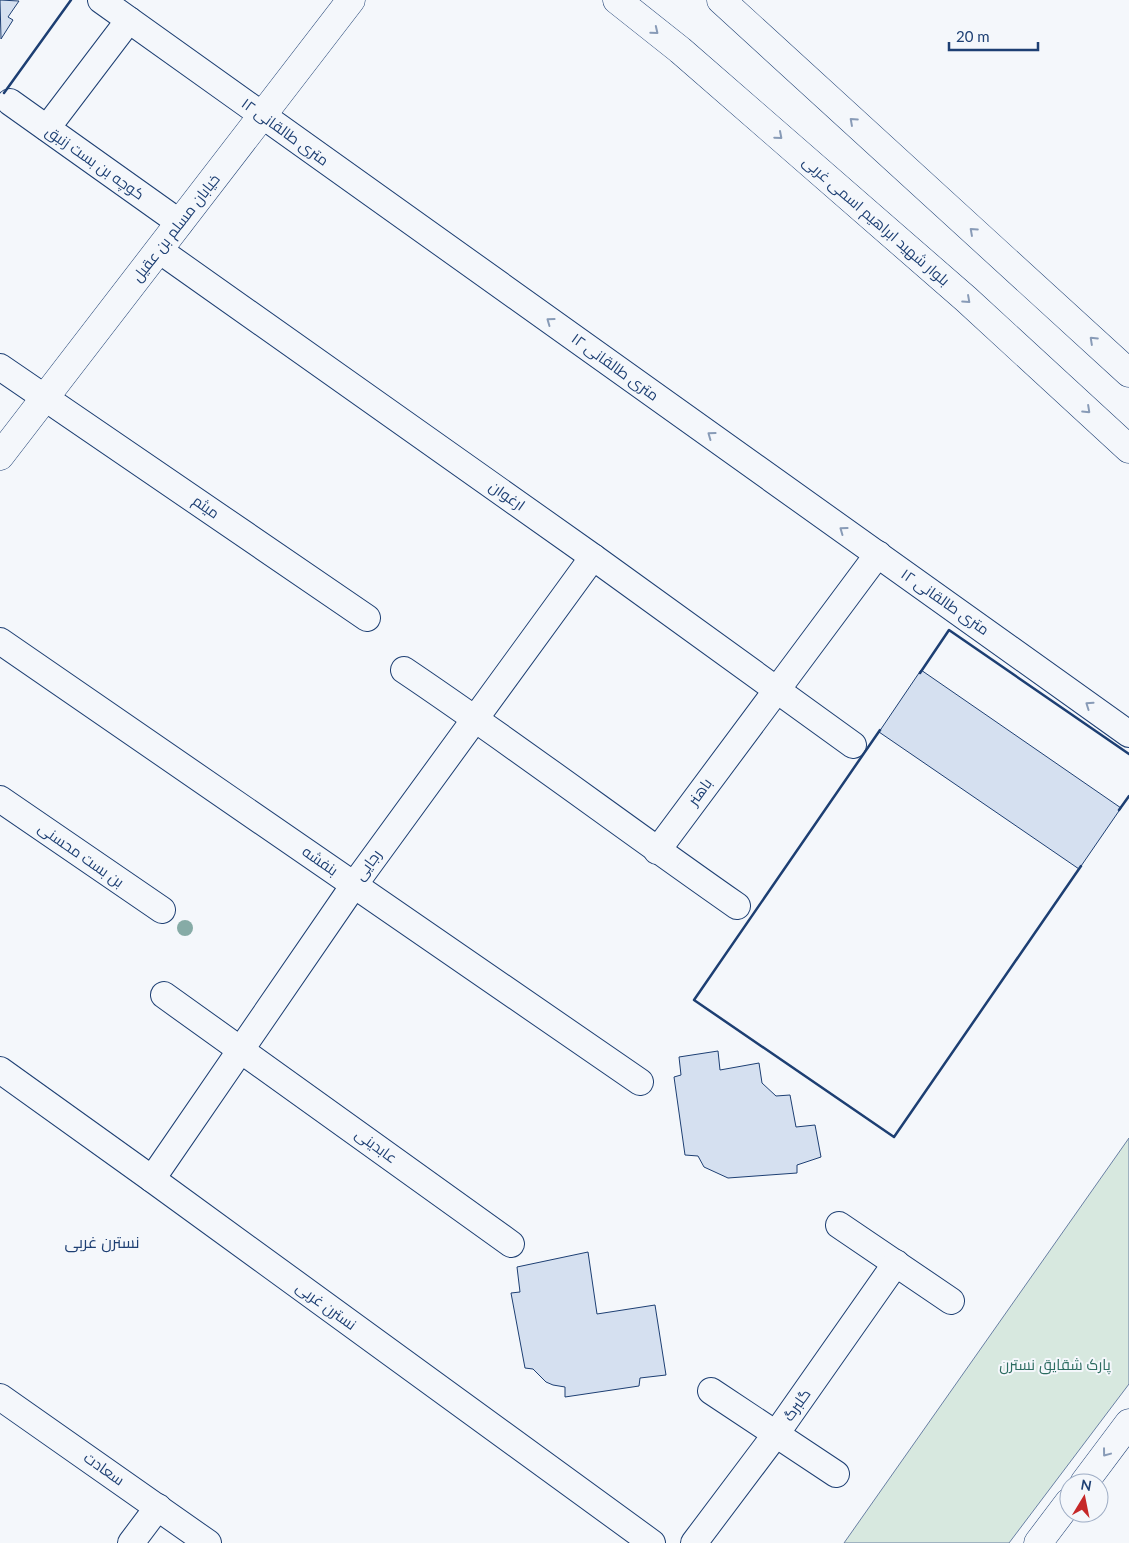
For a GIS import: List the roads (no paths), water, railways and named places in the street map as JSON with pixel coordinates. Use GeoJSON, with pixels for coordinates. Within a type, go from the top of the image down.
{"type":"FeatureCollection","features":[{"type":"Feature","properties":{"kind":"main road","name":"خیابان مسلم بن عقیل"},"geometry":{"type":"LineString","coordinates":[[0,456],[351,0]]}},
{"type":"Feature","properties":{"kind":"main road","name":"بلوار شهید ابراهیم اسمی غربی"},"geometry":{"type":"LineString","coordinates":[[617,0],[680,50],[966,299],[1129,449]]}},
{"type":"Feature","properties":{"kind":"main road"},"geometry":{"type":"LineString","coordinates":[[721,0],[1129,373]]}},
{"type":"Feature","properties":{"kind":"main road"},"geometry":{"type":"LineString","coordinates":[[1092,1473],[1129,1423]]}},
{"type":"Feature","properties":{"kind":"main road"},"geometry":{"type":"LineString","coordinates":[[1038,1543],[1059,1515]]}},
{"type":"Feature","properties":{"kind":"street","name":"۱۲ متری طالقانی"},"geometry":{"type":"LineString","coordinates":[[101,0],[1129,734]]}},
{"type":"Feature","properties":{"kind":"street"},"geometry":{"type":"LineString","coordinates":[[47,128],[129,20]]}},
{"type":"Feature","properties":{"kind":"street","name":"کوچه بن بست زنبق"},"geometry":{"type":"LineString","coordinates":[[10,102],[180,223]]}},
{"type":"Feature","properties":{"kind":"street","name":"ارغوان"},"geometry":{"type":"LineString","coordinates":[[159,250],[853,745]]}},
{"type":"Feature","properties":{"kind":"street","name":"میثم"},"geometry":{"type":"LineString","coordinates":[[0,367],[367,618]]}},
{"type":"Feature","properties":{"kind":"street","name":"باهنر"},"geometry":{"type":"LineString","coordinates":[[657,850],[878,554]]}},
{"type":"Feature","properties":{"kind":"street","name":"رجایی"},"geometry":{"type":"LineString","coordinates":[[152,1179],[354,884],[592,557]]}},
{"type":"Feature","properties":{"kind":"street","name":"بنفشه"},"geometry":{"type":"LineString","coordinates":[[0,641],[640,1082]]}},
{"type":"Feature","properties":{"kind":"street"},"geometry":{"type":"LineString","coordinates":[[404,670],[476,718],[737,906]]}},
{"type":"Feature","properties":{"kind":"street","name":"بن بست محسنی"},"geometry":{"type":"LineString","coordinates":[[0,799],[162,910]]}},
{"type":"Feature","properties":{"kind":"street","name":"عابدینی"},"geometry":{"type":"LineString","coordinates":[[164,995],[511,1244]]}},
{"type":"Feature","properties":{"kind":"street","name":"نسترن غربی"},"geometry":{"type":"LineString","coordinates":[[0,1070],[652,1543]]}},
{"type":"Feature","properties":{"kind":"street"},"geometry":{"type":"LineString","coordinates":[[839,1225],[951,1301]]}},
{"type":"Feature","properties":{"kind":"street","name":"گلبرگ"},"geometry":{"type":"LineString","coordinates":[[694,1543],[776,1434],[896,1264]]}},
{"type":"Feature","properties":{"kind":"street"},"geometry":{"type":"LineString","coordinates":[[712,1391],[836,1474]]}},
{"type":"Feature","properties":{"kind":"street","name":"سعادت"},"geometry":{"type":"LineString","coordinates":[[0,1397],[208,1543]]}},
{"type":"Feature","properties":{"kind":"street"},"geometry":{"type":"LineString","coordinates":[[131,1543],[158,1507]]}},
{"type":"Feature","properties":{"kind":"district","name":"نسترن غربی"},"geometry":{"type":"Point","coordinates":[102,1242]}},
{"type":"Feature","properties":{"kind":"park label","name":"پارک شقایق نسترن"},"geometry":{"type":"Point","coordinates":[1055,1365]}}]}
